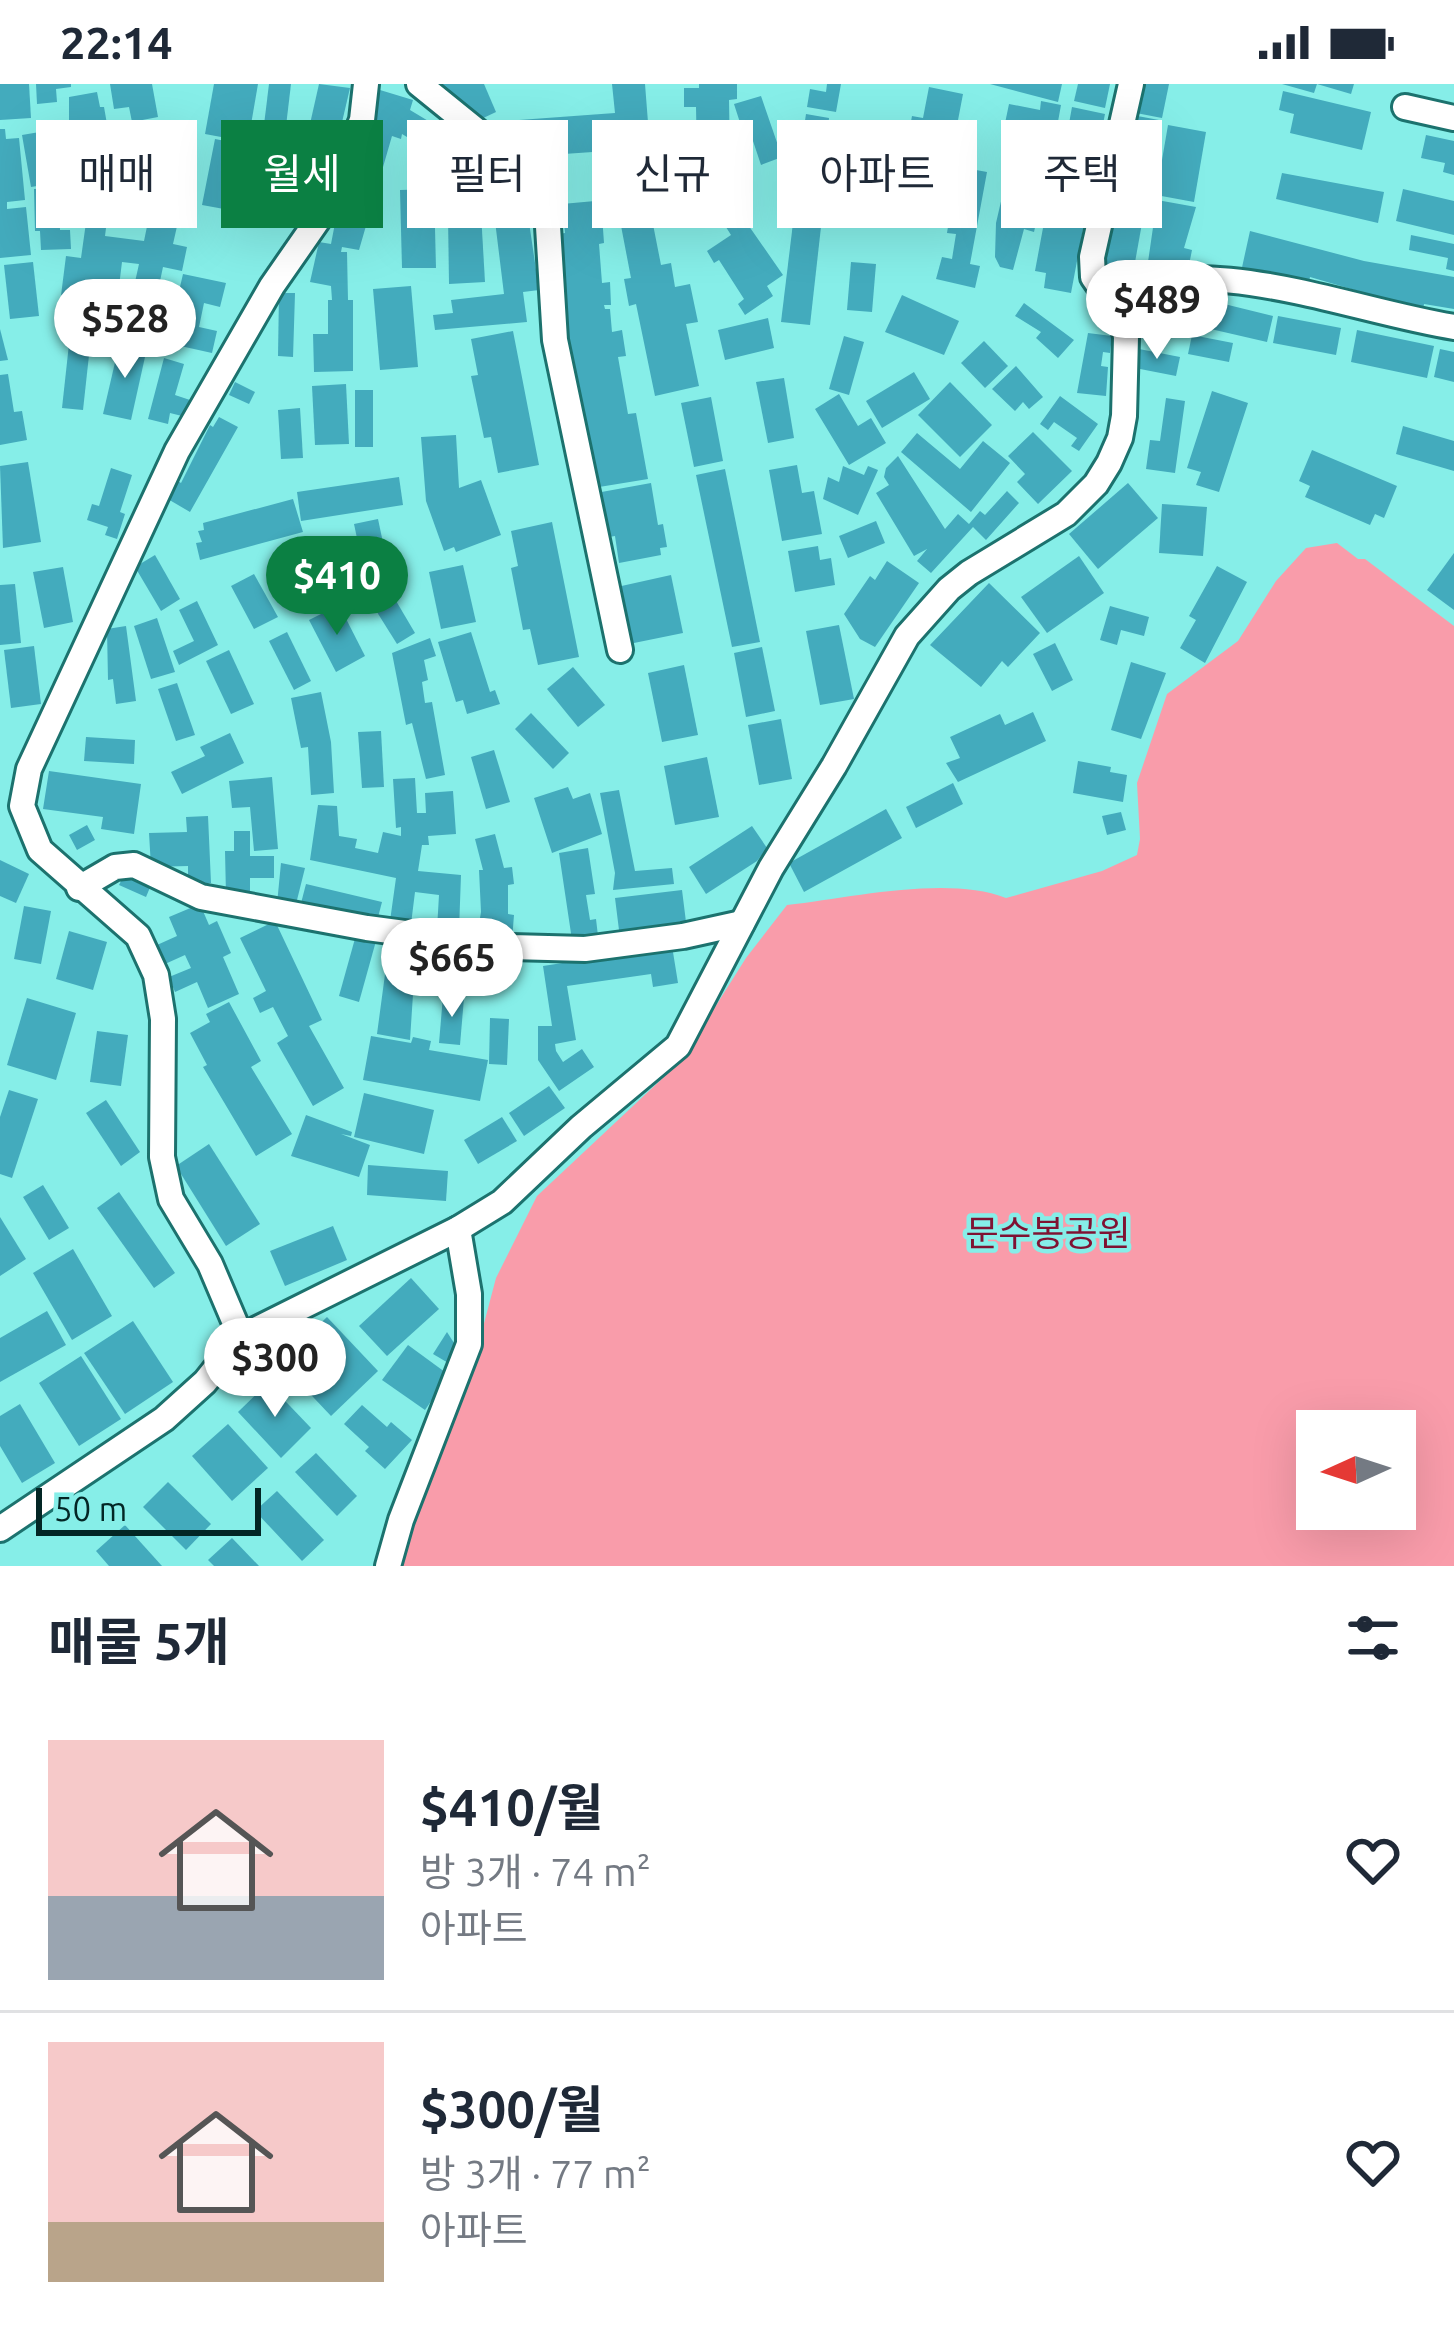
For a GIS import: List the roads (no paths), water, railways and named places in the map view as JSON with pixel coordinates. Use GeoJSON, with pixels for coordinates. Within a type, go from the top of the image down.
{"type":"FeatureCollection","features":[{"type":"Feature","properties":{"kind":"street"},"geometry":{"type":"LineString","coordinates":[[241,1337],[210,1264],[171,1199],[162,1157],[163,1019],[156,975],[138,936],[40,850],[22,806],[29,769],[177,452],[272,286],[328,204],[362,120],[366,84]]}},
{"type":"Feature","properties":{"kind":"street"},"geometry":{"type":"LineString","coordinates":[[419,84],[519,165],[544,178],[555,340],[620,650]]}},
{"type":"Feature","properties":{"kind":"street"},"geometry":{"type":"LineString","coordinates":[[0,1529],[164,1419],[205,1382],[241,1337],[458,1229],[502,1202],[581,1126],[678,1046],[742,923],[907,636],[949,589],[1066,514],[1109,463],[1124,416],[1126,337],[1122,319],[1093,278],[1092,257],[1131,84]]}},
{"type":"Feature","properties":{"kind":"street"},"geometry":{"type":"LineString","coordinates":[[1405,107],[1454,118]]}},
{"type":"Feature","properties":{"kind":"street"},"geometry":{"type":"LineString","coordinates":[[1103,296],[1145,284],[1228,278],[1454,327]]}},
{"type":"Feature","properties":{"kind":"street"},"geometry":{"type":"LineString","coordinates":[[79,888],[116,867],[134,865],[202,896],[367,928],[512,947],[585,949],[742,923]]}},
{"type":"Feature","properties":{"kind":"street"},"geometry":{"type":"LineString","coordinates":[[388,1566],[469,1344],[469,1294],[458,1229]]}},
{"type":"Feature","properties":{"kind":"park label","name":"문수봉공원"},"geometry":{"type":"Point","coordinates":[1048,1233]}}]}
